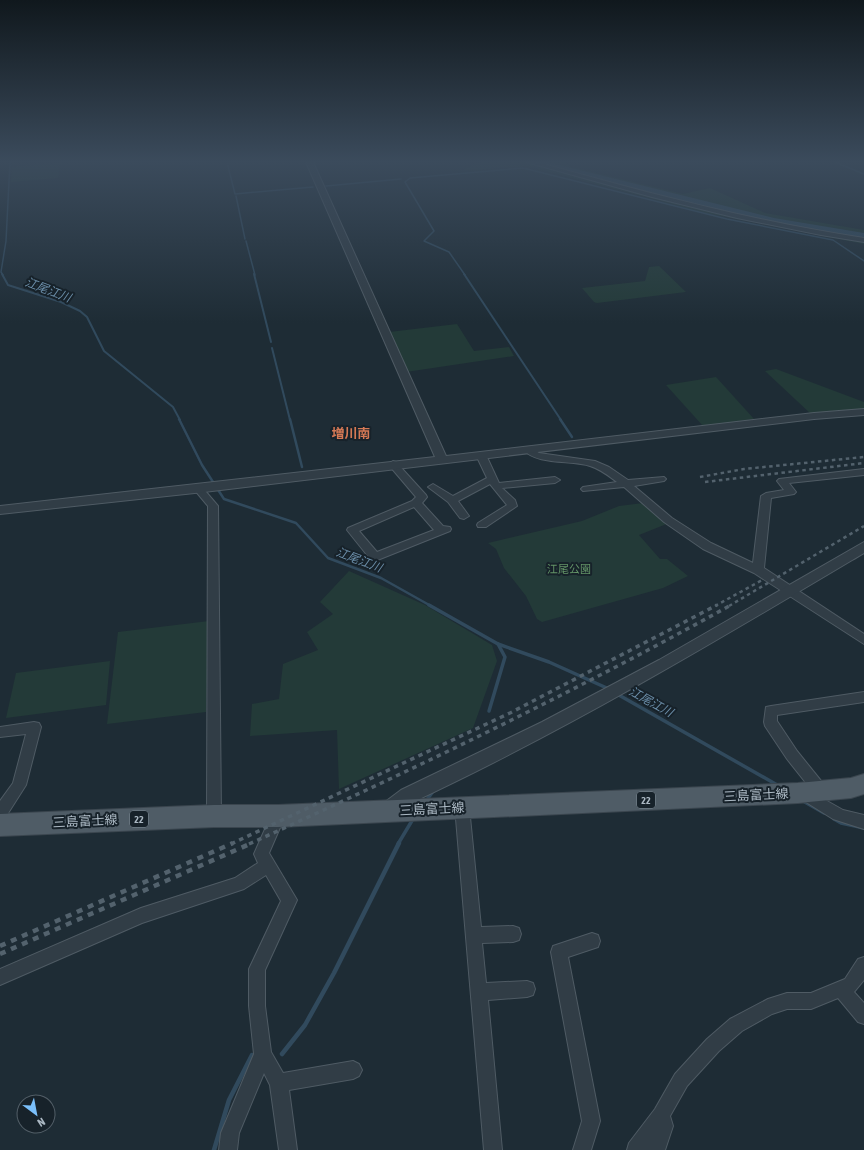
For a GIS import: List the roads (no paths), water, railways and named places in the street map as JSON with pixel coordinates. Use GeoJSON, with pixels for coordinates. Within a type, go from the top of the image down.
{"type":"FeatureCollection","features":[{"type":"Feature","properties":{"kind":"main road","name":"三島富士線"},"geometry":{"type":"LineString","coordinates":[[0,826],[214,816],[278,816],[812,792],[852,788],[864,784]]}},
{"type":"Feature","properties":{"kind":"street"},"geometry":{"type":"LineString","coordinates":[[333,216],[386,331],[441,458]]}},
{"type":"Feature","properties":{"kind":"street"},"geometry":{"type":"LineString","coordinates":[[733,216],[801,230],[864,240]]}},
{"type":"Feature","properties":{"kind":"street"},"geometry":{"type":"LineString","coordinates":[[0,510],[201,488],[441,458],[529,450],[814,416],[864,412]]}},
{"type":"Feature","properties":{"kind":"street"},"geometry":{"type":"LineString","coordinates":[[529,450],[536,456],[592,462],[626,484],[668,520],[707,546],[758,570],[789,592],[864,640]]}},
{"type":"Feature","properties":{"kind":"street"},"geometry":{"type":"LineString","coordinates":[[481,454],[494,482],[505,499],[511,502],[512,506],[482,525]]}},
{"type":"Feature","properties":{"kind":"street"},"geometry":{"type":"LineString","coordinates":[[393,464],[422,497],[416,504],[352,530],[375,556],[443,530],[416,504]]}},
{"type":"Feature","properties":{"kind":"street"},"geometry":{"type":"LineString","coordinates":[[758,570],[766,496],[791,492],[782,481],[864,472]]}},
{"type":"Feature","properties":{"kind":"street"},"geometry":{"type":"LineString","coordinates":[[586,489],[661,479]]}},
{"type":"Feature","properties":{"kind":"street"},"geometry":{"type":"LineString","coordinates":[[452,500],[494,482],[555,480]]}},
{"type":"Feature","properties":{"kind":"street"},"geometry":{"type":"LineString","coordinates":[[433,487],[452,500],[464,516]]}},
{"type":"Feature","properties":{"kind":"street"},"geometry":{"type":"LineString","coordinates":[[201,488],[212,506],[214,816]]}},
{"type":"Feature","properties":{"kind":"street"},"geometry":{"type":"LineString","coordinates":[[407,810],[407,796],[449,777],[548,727],[664,664],[864,547]]}},
{"type":"Feature","properties":{"kind":"street"},"geometry":{"type":"LineString","coordinates":[[864,697],[771,711],[770,722],[792,755],[812,792],[829,811],[845,819],[864,822]]}},
{"type":"Feature","properties":{"kind":"street"},"geometry":{"type":"LineString","coordinates":[[0,732],[34,727],[19,785],[0,813]]}},
{"type":"Feature","properties":{"kind":"street"},"geometry":{"type":"LineString","coordinates":[[462,807],[494,1150]]}},
{"type":"Feature","properties":{"kind":"street"},"geometry":{"type":"LineString","coordinates":[[278,816],[261,854],[289,900],[257,969],[257,1006],[263,1054],[279,1083],[288,1150]]}},
{"type":"Feature","properties":{"kind":"street"},"geometry":{"type":"LineString","coordinates":[[0,977],[141,916],[239,884],[268,865]]}},
{"type":"Feature","properties":{"kind":"street"},"geometry":{"type":"LineString","coordinates":[[474,935],[513,934]]}},
{"type":"Feature","properties":{"kind":"street"},"geometry":{"type":"LineString","coordinates":[[582,1150],[591,1121],[559,952],[592,941]]}},
{"type":"Feature","properties":{"kind":"street"},"geometry":{"type":"LineString","coordinates":[[636,1150],[661,1115],[682,1080],[713,1045],[736,1025],[768,1007],[786,1001],[811,1001],[851,985],[864,965]]}},
{"type":"Feature","properties":{"kind":"street"},"geometry":{"type":"LineString","coordinates":[[479,992],[527,989]]}},
{"type":"Feature","properties":{"kind":"street"},"geometry":{"type":"LineString","coordinates":[[841,989],[864,1016]]}},
{"type":"Feature","properties":{"kind":"street"},"geometry":{"type":"LineString","coordinates":[[228,1150],[230,1133],[263,1054]]}},
{"type":"Feature","properties":{"kind":"street"},"geometry":{"type":"LineString","coordinates":[[279,1083],[353,1070]]}},
{"type":"Feature","properties":{"kind":"street"},"geometry":{"type":"LineString","coordinates":[[656,1150],[664,1126],[661,1115]]}},
{"type":"Feature","properties":{"kind":"waterway","name":"江尾江川"},"geometry":{"type":"LineString","coordinates":[[3,275],[1,272],[6,241],[7,216]]}},
{"type":"Feature","properties":{"kind":"waterway"},"geometry":{"type":"LineString","coordinates":[[240,216],[245,239]]}},
{"type":"Feature","properties":{"kind":"waterway"},"geometry":{"type":"LineString","coordinates":[[425,216],[434,231],[424,241],[449,252],[465,275]]}},
{"type":"Feature","properties":{"kind":"waterway"},"geometry":{"type":"LineString","coordinates":[[714,216],[833,240],[864,261]]}},
{"type":"Feature","properties":{"kind":"waterway"},"geometry":{"type":"LineString","coordinates":[[752,216],[774,221],[864,236]]}},
{"type":"Feature","properties":{"kind":"waterway"},"geometry":{"type":"LineString","coordinates":[[246,241],[255,275]]}},
{"type":"Feature","properties":{"kind":"waterway","name":"江尾江川"},"geometry":{"type":"LineString","coordinates":[[2,274],[8,285],[61,302],[80,311],[87,317],[104,351],[173,407],[180,420]]}},
{"type":"Feature","properties":{"kind":"waterway"},"geometry":{"type":"LineString","coordinates":[[254,274],[271,342]]}},
{"type":"Feature","properties":{"kind":"waterway"},"geometry":{"type":"LineString","coordinates":[[464,274],[561,420]]}},
{"type":"Feature","properties":{"kind":"waterway"},"geometry":{"type":"LineString","coordinates":[[272,348],[290,420]]}},
{"type":"Feature","properties":{"kind":"waterway","name":"江尾江川"},"geometry":{"type":"LineString","coordinates":[[179,419],[202,465],[224,499],[296,523],[328,558],[381,578],[431,606]]}},
{"type":"Feature","properties":{"kind":"waterway"},"geometry":{"type":"LineString","coordinates":[[290,419],[302,467]]}},
{"type":"Feature","properties":{"kind":"waterway"},"geometry":{"type":"LineString","coordinates":[[560,419],[572,437]]}},
{"type":"Feature","properties":{"kind":"waterway","name":"江尾江川"},"geometry":{"type":"LineString","coordinates":[[429,605],[498,644]]}},
{"type":"Feature","properties":{"kind":"waterway"},"geometry":{"type":"LineString","coordinates":[[489,711],[505,657],[498,644]]}},
{"type":"Feature","properties":{"kind":"waterway","name":"江尾江川"},"geometry":{"type":"LineString","coordinates":[[498,644],[549,662],[609,689]]}},
{"type":"Feature","properties":{"kind":"waterway","name":"江尾江川"},"geometry":{"type":"LineString","coordinates":[[617,694],[779,786]]}},
{"type":"Feature","properties":{"kind":"waterway"},"geometry":{"type":"LineString","coordinates":[[426,801],[434,790]]}},
{"type":"Feature","properties":{"kind":"waterway","name":"江尾江川"},"geometry":{"type":"LineString","coordinates":[[803,801],[824,813]]}},
{"type":"Feature","properties":{"kind":"waterway"},"geometry":{"type":"LineString","coordinates":[[398,844],[413,819]]}},
{"type":"Feature","properties":{"kind":"waterway","name":"江尾江川"},"geometry":{"type":"LineString","coordinates":[[834,819],[841,823],[864,828]]}},
{"type":"Feature","properties":{"kind":"waterway"},"geometry":{"type":"LineString","coordinates":[[282,1054],[305,1025],[334,973],[399,843]]}},
{"type":"Feature","properties":{"kind":"waterway"},"geometry":{"type":"LineString","coordinates":[[214,1150],[229,1100],[252,1055]]}},
{"type":"Feature","properties":{"kind":"railway"},"geometry":{"type":"LineString","coordinates":[[700,477],[744,469],[864,457]]}},
{"type":"Feature","properties":{"kind":"railway"},"geometry":{"type":"LineString","coordinates":[[705,482],[864,463]]}},
{"type":"Feature","properties":{"kind":"railway"},"geometry":{"type":"LineString","coordinates":[[729,606],[864,526]]}},
{"type":"Feature","properties":{"kind":"railway"},"geometry":{"type":"LineString","coordinates":[[715,606],[764,579]]}},
{"type":"Feature","properties":{"kind":"railway"},"geometry":{"type":"LineString","coordinates":[[231,844],[510,713],[717,605]]}},
{"type":"Feature","properties":{"kind":"railway"},"geometry":{"type":"LineString","coordinates":[[249,844],[371,788],[493,729],[613,669],[731,605]]}},
{"type":"Feature","properties":{"kind":"railway"},"geometry":{"type":"LineString","coordinates":[[0,946],[233,843]]}},
{"type":"Feature","properties":{"kind":"railway"},"geometry":{"type":"LineString","coordinates":[[0,954],[252,843]]}},
{"type":"Feature","properties":{"kind":"district","name":"増川南"},"geometry":{"type":"Point","coordinates":[351,433]}},
{"type":"Feature","properties":{"kind":"park label","name":"江尾公園"},"geometry":{"type":"Point","coordinates":[569,569]}}]}
